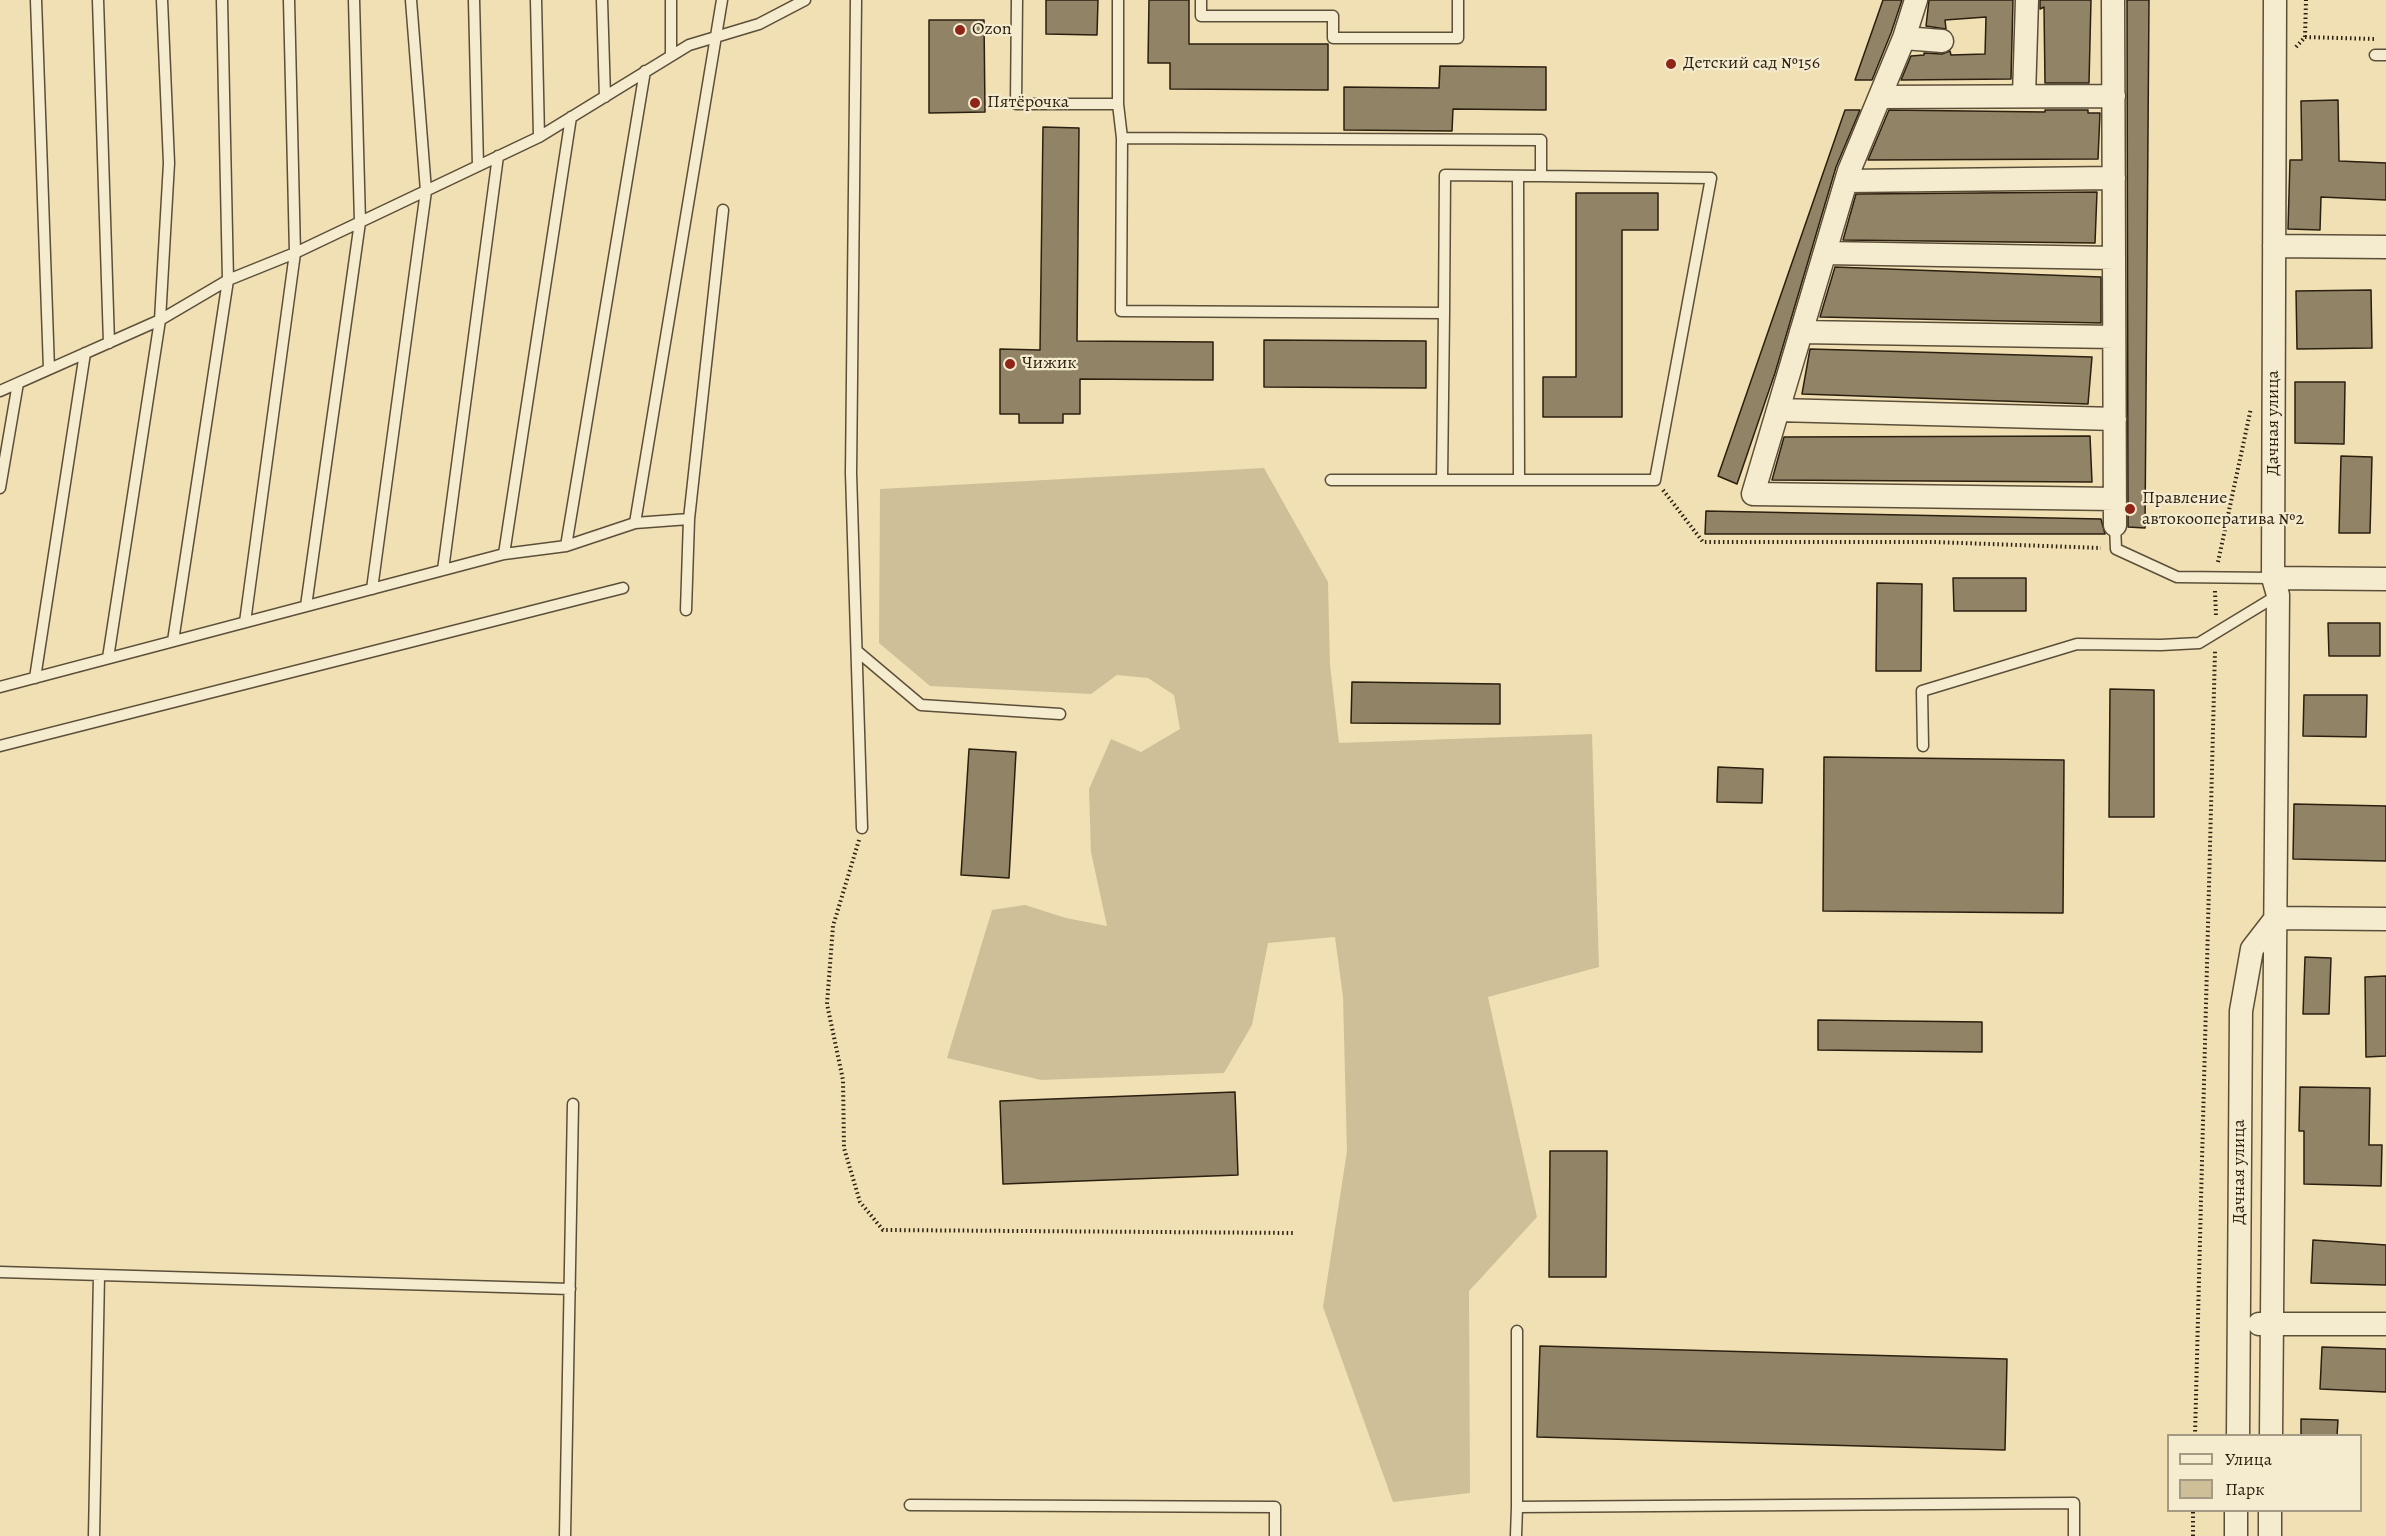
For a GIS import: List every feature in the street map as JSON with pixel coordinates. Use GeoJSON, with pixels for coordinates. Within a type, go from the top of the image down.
{"type":"FeatureCollection","features":[{"type":"Feature","properties":{"kind":"street"},"geometry":{"type":"LineString","coordinates":[[1916,0],[1904,38],[1846,181],[1753,494],[2115,499]]}},
{"type":"Feature","properties":{"kind":"street"},"geometry":{"type":"LineString","coordinates":[[2024,96],[2026,0]]}},
{"type":"Feature","properties":{"kind":"street"},"geometry":{"type":"LineString","coordinates":[[2113,0],[2115,525]]}},
{"type":"Feature","properties":{"kind":"street","name":"Дачная улица"},"geometry":{"type":"LineString","coordinates":[[2271,1434],[2276,918],[2275,0]]}},
{"type":"Feature","properties":{"kind":"street"},"geometry":{"type":"LineString","coordinates":[[1904,38],[1942,41]]}},
{"type":"Feature","properties":{"kind":"street"},"geometry":{"type":"LineString","coordinates":[[1880,97],[2114,96]]}},
{"type":"Feature","properties":{"kind":"street"},"geometry":{"type":"LineString","coordinates":[[1846,181],[2114,178]]}},
{"type":"Feature","properties":{"kind":"street"},"geometry":{"type":"LineString","coordinates":[[2274,246],[2386,247]]}},
{"type":"Feature","properties":{"kind":"street"},"geometry":{"type":"LineString","coordinates":[[1825,253],[2114,258]]}},
{"type":"Feature","properties":{"kind":"street"},"geometry":{"type":"LineString","coordinates":[[1801,332],[2114,337]]}},
{"type":"Feature","properties":{"kind":"street"},"geometry":{"type":"LineString","coordinates":[[1778,410],[2115,419]]}},
{"type":"Feature","properties":{"kind":"street"},"geometry":{"type":"LineString","coordinates":[[2276,586],[2386,579]]}},
{"type":"Feature","properties":{"kind":"street"},"geometry":{"type":"LineString","coordinates":[[2276,918],[2386,919]]}},
{"type":"Feature","properties":{"kind":"street","name":"Дачная улица"},"geometry":{"type":"LineString","coordinates":[[2238,1434],[2241,1011],[2252,950],[2276,918]]}},
{"type":"Feature","properties":{"kind":"street"},"geometry":{"type":"LineString","coordinates":[[2240,1324],[2386,1324]]}},
{"type":"Feature","properties":{"kind":"street"},"geometry":{"type":"LineString","coordinates":[[2236,1512],[2236,1536]]}},
{"type":"Feature","properties":{"kind":"street"},"geometry":{"type":"LineString","coordinates":[[2270,1512],[2270,1536]]}},
{"type":"Feature","properties":{"kind":"lane"},"geometry":{"type":"LineString","coordinates":[[36,0],[49,369]]}},
{"type":"Feature","properties":{"kind":"lane"},"geometry":{"type":"LineString","coordinates":[[98,0],[109,343]]}},
{"type":"Feature","properties":{"kind":"lane"},"geometry":{"type":"LineString","coordinates":[[108,658],[160,320],[169,163],[162,0]]}},
{"type":"Feature","properties":{"kind":"lane"},"geometry":{"type":"LineString","coordinates":[[173,641],[228,280],[222,0]]}},
{"type":"Feature","properties":{"kind":"lane"},"geometry":{"type":"LineString","coordinates":[[245,622],[295,253],[288,0]]}},
{"type":"Feature","properties":{"kind":"lane"},"geometry":{"type":"LineString","coordinates":[[306,606],[360,222],[354,0]]}},
{"type":"Feature","properties":{"kind":"lane"},"geometry":{"type":"LineString","coordinates":[[372,589],[426,190],[411,0]]}},
{"type":"Feature","properties":{"kind":"lane"},"geometry":{"type":"LineString","coordinates":[[474,0],[478,166]]}},
{"type":"Feature","properties":{"kind":"lane"},"geometry":{"type":"LineString","coordinates":[[536,0],[539,137]]}},
{"type":"Feature","properties":{"kind":"lane"},"geometry":{"type":"LineString","coordinates":[[602,0],[605,97]]}},
{"type":"Feature","properties":{"kind":"lane"},"geometry":{"type":"LineString","coordinates":[[671,0],[671,56]]}},
{"type":"Feature","properties":{"kind":"lane"},"geometry":{"type":"LineString","coordinates":[[635,523],[714,37],[722,0]]}},
{"type":"Feature","properties":{"kind":"lane"},"geometry":{"type":"LineString","coordinates":[[0,391],[160,320],[228,280],[295,253],[539,137],[689,45],[759,24],[805,0]]}},
{"type":"Feature","properties":{"kind":"lane"},"geometry":{"type":"LineString","coordinates":[[856,0],[851,473],[862,828]]}},
{"type":"Feature","properties":{"kind":"lane"},"geometry":{"type":"LineString","coordinates":[[1017,0],[1017,104],[1118,104]]}},
{"type":"Feature","properties":{"kind":"lane"},"geometry":{"type":"LineString","coordinates":[[1118,0],[1118,104],[1122,138],[1121,311],[1444,313]]}},
{"type":"Feature","properties":{"kind":"lane"},"geometry":{"type":"LineString","coordinates":[[1202,0],[1202,16],[1333,16],[1333,38],[1458,38],[1458,0]]}},
{"type":"Feature","properties":{"kind":"lane"},"geometry":{"type":"LineString","coordinates":[[566,546],[645,71]]}},
{"type":"Feature","properties":{"kind":"lane"},"geometry":{"type":"LineString","coordinates":[[504,554],[571,117]]}},
{"type":"Feature","properties":{"kind":"lane"},"geometry":{"type":"LineString","coordinates":[[1122,138],[1541,140],[1541,176]]}},
{"type":"Feature","properties":{"kind":"lane"},"geometry":{"type":"LineString","coordinates":[[443,570],[498,156]]}},
{"type":"Feature","properties":{"kind":"lane"},"geometry":{"type":"LineString","coordinates":[[1331,480],[1442,480],[1519,480],[1656,480],[1711,178],[1445,176],[1442,480]]}},
{"type":"Feature","properties":{"kind":"lane"},"geometry":{"type":"LineString","coordinates":[[1518,176],[1519,480]]}},
{"type":"Feature","properties":{"kind":"lane"},"geometry":{"type":"LineString","coordinates":[[686,610],[689,519],[723,210]]}},
{"type":"Feature","properties":{"kind":"lane"},"geometry":{"type":"LineString","coordinates":[[35,678],[85,354]]}},
{"type":"Feature","properties":{"kind":"lane"},"geometry":{"type":"LineString","coordinates":[[0,488],[18,383]]}},
{"type":"Feature","properties":{"kind":"lane"},"geometry":{"type":"LineString","coordinates":[[0,687],[504,554],[566,546],[635,523],[689,519]]}},
{"type":"Feature","properties":{"kind":"lane"},"geometry":{"type":"LineString","coordinates":[[2115,525],[2116,549],[2176,577],[2215,577],[2276,586]]}},
{"type":"Feature","properties":{"kind":"lane"},"geometry":{"type":"LineString","coordinates":[[1923,746],[1922,691],[2077,644],[2199,643],[2276,586]]}},
{"type":"Feature","properties":{"kind":"lane"},"geometry":{"type":"LineString","coordinates":[[0,746],[623,588]]}},
{"type":"Feature","properties":{"kind":"lane"},"geometry":{"type":"LineString","coordinates":[[857,651],[921,705],[1060,714]]}},
{"type":"Feature","properties":{"kind":"lane"},"geometry":{"type":"LineString","coordinates":[[565,1536],[573,1104]]}},
{"type":"Feature","properties":{"kind":"lane"},"geometry":{"type":"LineString","coordinates":[[0,1272],[570,1289]]}},
{"type":"Feature","properties":{"kind":"lane"},"geometry":{"type":"LineString","coordinates":[[94,1536],[99,1275]]}},
{"type":"Feature","properties":{"kind":"lane"},"geometry":{"type":"LineString","coordinates":[[1516,1536],[1517,1331]]}},
{"type":"Feature","properties":{"kind":"lane"},"geometry":{"type":"LineString","coordinates":[[1516,1507],[2074,1503],[2074,1536]]}},
{"type":"Feature","properties":{"kind":"lane"},"geometry":{"type":"LineString","coordinates":[[910,1505],[1275,1507],[1275,1536]]}},
{"type":"Feature","properties":{"kind":"path"},"geometry":{"type":"LineString","coordinates":[[2305,37],[2374,39]]}},
{"type":"Feature","properties":{"kind":"path"},"geometry":{"type":"LineString","coordinates":[[2195,1434],[2216,632],[2215,577],[2252,403]]}},
{"type":"Feature","properties":{"kind":"path"},"geometry":{"type":"LineString","coordinates":[[1656,480],[1703,542],[1934,542],[2116,549]]}},
{"type":"Feature","properties":{"kind":"path"},"geometry":{"type":"LineString","coordinates":[[862,828],[833,926],[827,1004],[843,1080],[844,1148],[860,1202],[883,1230],[1293,1233]]}},
{"type":"Feature","properties":{"kind":"path"},"geometry":{"type":"LineString","coordinates":[[2193,1512],[2193,1536]]}},
{"type":"Feature","properties":{"kind":"green space"},"geometry":{"type":"Polygon","coordinates":[[[1264,468],[1328,582],[1330,665],[1339,743],[1592,734],[1599,967],[1488,997],[1537,1217],[1469,1291],[1470,1493],[1393,1502],[1323,1307],[1347,1151],[1343,997],[1335,937],[1268,943],[1252,1025],[1224,1073],[1041,1080],[947,1058],[992,910],[1025,905],[1066,918],[1107,926],[1091,852],[1089,789],[1111,739],[1141,752],[1180,729],[1174,695],[1148,678],[1117,675],[1091,694],[930,686],[879,643],[880,489],[1264,468]]]}},
{"type":"Feature","properties":{"kind":"building"},"geometry":{"type":"Polygon","coordinates":[[[1046,0],[1098,0],[1097,35],[1046,34],[1046,0]]]}},
{"type":"Feature","properties":{"kind":"building"},"geometry":{"type":"Polygon","coordinates":[[[1149,0],[1189,0],[1189,44],[1328,44],[1328,90],[1170,89],[1170,63],[1148,63],[1149,0]]]}},
{"type":"Feature","properties":{"kind":"building"},"geometry":{"type":"Polygon","coordinates":[[[1883,0],[1902,0],[1872,80],[1855,80],[1883,0]]]}},
{"type":"Feature","properties":{"kind":"building"},"geometry":{"type":"Polygon","coordinates":[[[1929,0],[2013,0],[2011,79],[1901,80],[1911,56],[1924,55],[1924,53],[1942,54],[1950,51],[1951,55],[1985,54],[1986,17],[1945,20],[1946,29],[1926,26],[1929,0]]]}},
{"type":"Feature","properties":{"kind":"building"},"geometry":{"type":"Polygon","coordinates":[[[2040,0],[2091,0],[2089,83],[2045,83],[2044,7],[2040,9],[2040,0]]]}},
{"type":"Feature","properties":{"kind":"building"},"geometry":{"type":"Polygon","coordinates":[[[2127,0],[2149,0],[2145,528],[2128,527],[2127,0]]]}},
{"type":"Feature","properties":{"kind":"building"},"geometry":{"type":"Polygon","coordinates":[[[929,20],[984,20],[985,112],[929,113],[929,20]]]}},
{"type":"Feature","properties":{"kind":"building"},"geometry":{"type":"Polygon","coordinates":[[[1440,66],[1546,67],[1546,110],[1453,109],[1452,131],[1344,130],[1344,87],[1439,88],[1440,66]]]}},
{"type":"Feature","properties":{"kind":"building"},"geometry":{"type":"Polygon","coordinates":[[[2338,100],[2339,161],[2386,163],[2386,200],[2321,197],[2320,230],[2288,229],[2290,160],[2302,160],[2301,101],[2338,100]]]}},
{"type":"Feature","properties":{"kind":"building"},"geometry":{"type":"Polygon","coordinates":[[[1845,110],[1860,110],[1836,167],[1775,373],[1737,484],[1718,476],[1845,110]]]}},
{"type":"Feature","properties":{"kind":"building"},"geometry":{"type":"Polygon","coordinates":[[[1889,110],[2045,112],[2045,110],[2088,110],[2088,113],[2100,113],[2098,159],[1868,160],[1889,110]]]}},
{"type":"Feature","properties":{"kind":"building"},"geometry":{"type":"Polygon","coordinates":[[[1043,127],[1079,128],[1077,341],[1213,342],[1213,380],[1080,379],[1080,414],[1063,414],[1063,423],[1019,423],[1019,414],[1000,414],[1000,349],[1040,350],[1043,127]]]}},
{"type":"Feature","properties":{"kind":"building"},"geometry":{"type":"Polygon","coordinates":[[[2097,192],[2095,243],[1843,240],[1856,194],[2097,192]]]}},
{"type":"Feature","properties":{"kind":"building"},"geometry":{"type":"Polygon","coordinates":[[[1576,193],[1658,193],[1658,230],[1622,230],[1622,417],[1543,417],[1543,377],[1576,377],[1576,193]]]}},
{"type":"Feature","properties":{"kind":"building"},"geometry":{"type":"Polygon","coordinates":[[[1835,267],[2101,277],[2101,323],[1820,317],[1835,267]]]}},
{"type":"Feature","properties":{"kind":"building"},"geometry":{"type":"Polygon","coordinates":[[[2371,290],[2372,348],[2297,349],[2296,291],[2371,290]]]}},
{"type":"Feature","properties":{"kind":"building"},"geometry":{"type":"Polygon","coordinates":[[[1264,340],[1426,341],[1426,388],[1264,387],[1264,340]]]}},
{"type":"Feature","properties":{"kind":"building"},"geometry":{"type":"Polygon","coordinates":[[[1810,349],[2092,357],[2088,404],[1802,394],[1810,349]]]}},
{"type":"Feature","properties":{"kind":"building"},"geometry":{"type":"Polygon","coordinates":[[[2295,382],[2345,382],[2344,444],[2295,443],[2295,382]]]}},
{"type":"Feature","properties":{"kind":"building"},"geometry":{"type":"Polygon","coordinates":[[[2090,436],[2092,482],[1772,480],[1784,437],[2090,436]]]}},
{"type":"Feature","properties":{"kind":"building"},"geometry":{"type":"Polygon","coordinates":[[[2341,456],[2372,457],[2370,533],[2339,533],[2341,456]]]}},
{"type":"Feature","properties":{"kind":"building"},"geometry":{"type":"Polygon","coordinates":[[[1706,511],[2101,519],[2105,534],[1705,534],[1706,511]]]}},
{"type":"Feature","properties":{"kind":"building"},"geometry":{"type":"Polygon","coordinates":[[[1953,578],[2026,578],[2026,611],[1954,611],[1953,578]]]}},
{"type":"Feature","properties":{"kind":"building"},"geometry":{"type":"Polygon","coordinates":[[[1877,583],[1922,584],[1921,671],[1876,671],[1877,583]]]}},
{"type":"Feature","properties":{"kind":"building"},"geometry":{"type":"Polygon","coordinates":[[[2328,623],[2380,623],[2380,656],[2329,656],[2328,623]]]}},
{"type":"Feature","properties":{"kind":"building"},"geometry":{"type":"Polygon","coordinates":[[[1352,682],[1500,684],[1500,724],[1351,723],[1352,682]]]}},
{"type":"Feature","properties":{"kind":"building"},"geometry":{"type":"Polygon","coordinates":[[[2110,689],[2154,690],[2154,817],[2109,817],[2110,689]]]}},
{"type":"Feature","properties":{"kind":"building"},"geometry":{"type":"Polygon","coordinates":[[[2304,695],[2367,695],[2366,737],[2303,736],[2304,695]]]}},
{"type":"Feature","properties":{"kind":"building"},"geometry":{"type":"Polygon","coordinates":[[[969,749],[1016,752],[1009,878],[961,875],[969,749]]]}},
{"type":"Feature","properties":{"kind":"building"},"geometry":{"type":"Polygon","coordinates":[[[1824,757],[2064,760],[2063,913],[1823,911],[1824,757]]]}},
{"type":"Feature","properties":{"kind":"building"},"geometry":{"type":"Polygon","coordinates":[[[1718,767],[1763,769],[1762,803],[1717,802],[1718,767]]]}},
{"type":"Feature","properties":{"kind":"building"},"geometry":{"type":"Polygon","coordinates":[[[2294,804],[2386,806],[2386,861],[2293,859],[2294,804]]]}},
{"type":"Feature","properties":{"kind":"building"},"geometry":{"type":"Polygon","coordinates":[[[2305,957],[2331,958],[2329,1014],[2303,1014],[2305,957]]]}},
{"type":"Feature","properties":{"kind":"building"},"geometry":{"type":"Polygon","coordinates":[[[2386,976],[2386,1056],[2366,1057],[2365,977],[2386,976]]]}},
{"type":"Feature","properties":{"kind":"building"},"geometry":{"type":"Polygon","coordinates":[[[1818,1020],[1982,1022],[1982,1052],[1818,1050],[1818,1020]]]}},
{"type":"Feature","properties":{"kind":"building"},"geometry":{"type":"Polygon","coordinates":[[[2300,1087],[2370,1088],[2369,1145],[2382,1145],[2381,1186],[2304,1184],[2304,1131],[2299,1131],[2300,1087]]]}},
{"type":"Feature","properties":{"kind":"building"},"geometry":{"type":"Polygon","coordinates":[[[1235,1092],[1238,1175],[1003,1184],[1000,1101],[1235,1092]]]}},
{"type":"Feature","properties":{"kind":"building"},"geometry":{"type":"Polygon","coordinates":[[[1550,1151],[1607,1151],[1606,1277],[1549,1277],[1550,1151]]]}},
{"type":"Feature","properties":{"kind":"building"},"geometry":{"type":"Polygon","coordinates":[[[2313,1240],[2386,1245],[2386,1285],[2311,1283],[2313,1240]]]}},
{"type":"Feature","properties":{"kind":"building"},"geometry":{"type":"Polygon","coordinates":[[[1540,1346],[2007,1359],[2005,1450],[1537,1437],[1540,1346]]]}},
{"type":"Feature","properties":{"kind":"building"},"geometry":{"type":"Polygon","coordinates":[[[2322,1347],[2386,1349],[2386,1392],[2320,1389],[2322,1347]]]}},
{"type":"Feature","properties":{"kind":"building"},"geometry":{"type":"Polygon","coordinates":[[[2301,1419],[2338,1420],[2337,1434],[2301,1434],[2301,1419]]]}},
{"type":"Feature","properties":{"kind":"place","name":"Ozon"},"geometry":{"type":"Point","coordinates":[960,30]}},
{"type":"Feature","properties":{"kind":"place","name":"Детский сад №156"},"geometry":{"type":"Point","coordinates":[1671,64]}},
{"type":"Feature","properties":{"kind":"place","name":"Пятёрочка"},"geometry":{"type":"Point","coordinates":[975,103]}},
{"type":"Feature","properties":{"kind":"place","name":"Чижик"},"geometry":{"type":"Point","coordinates":[1010,364]}},
{"type":"Feature","properties":{"kind":"place","name":"Правление автокооператива №2"},"geometry":{"type":"Point","coordinates":[2130,509]}}]}
